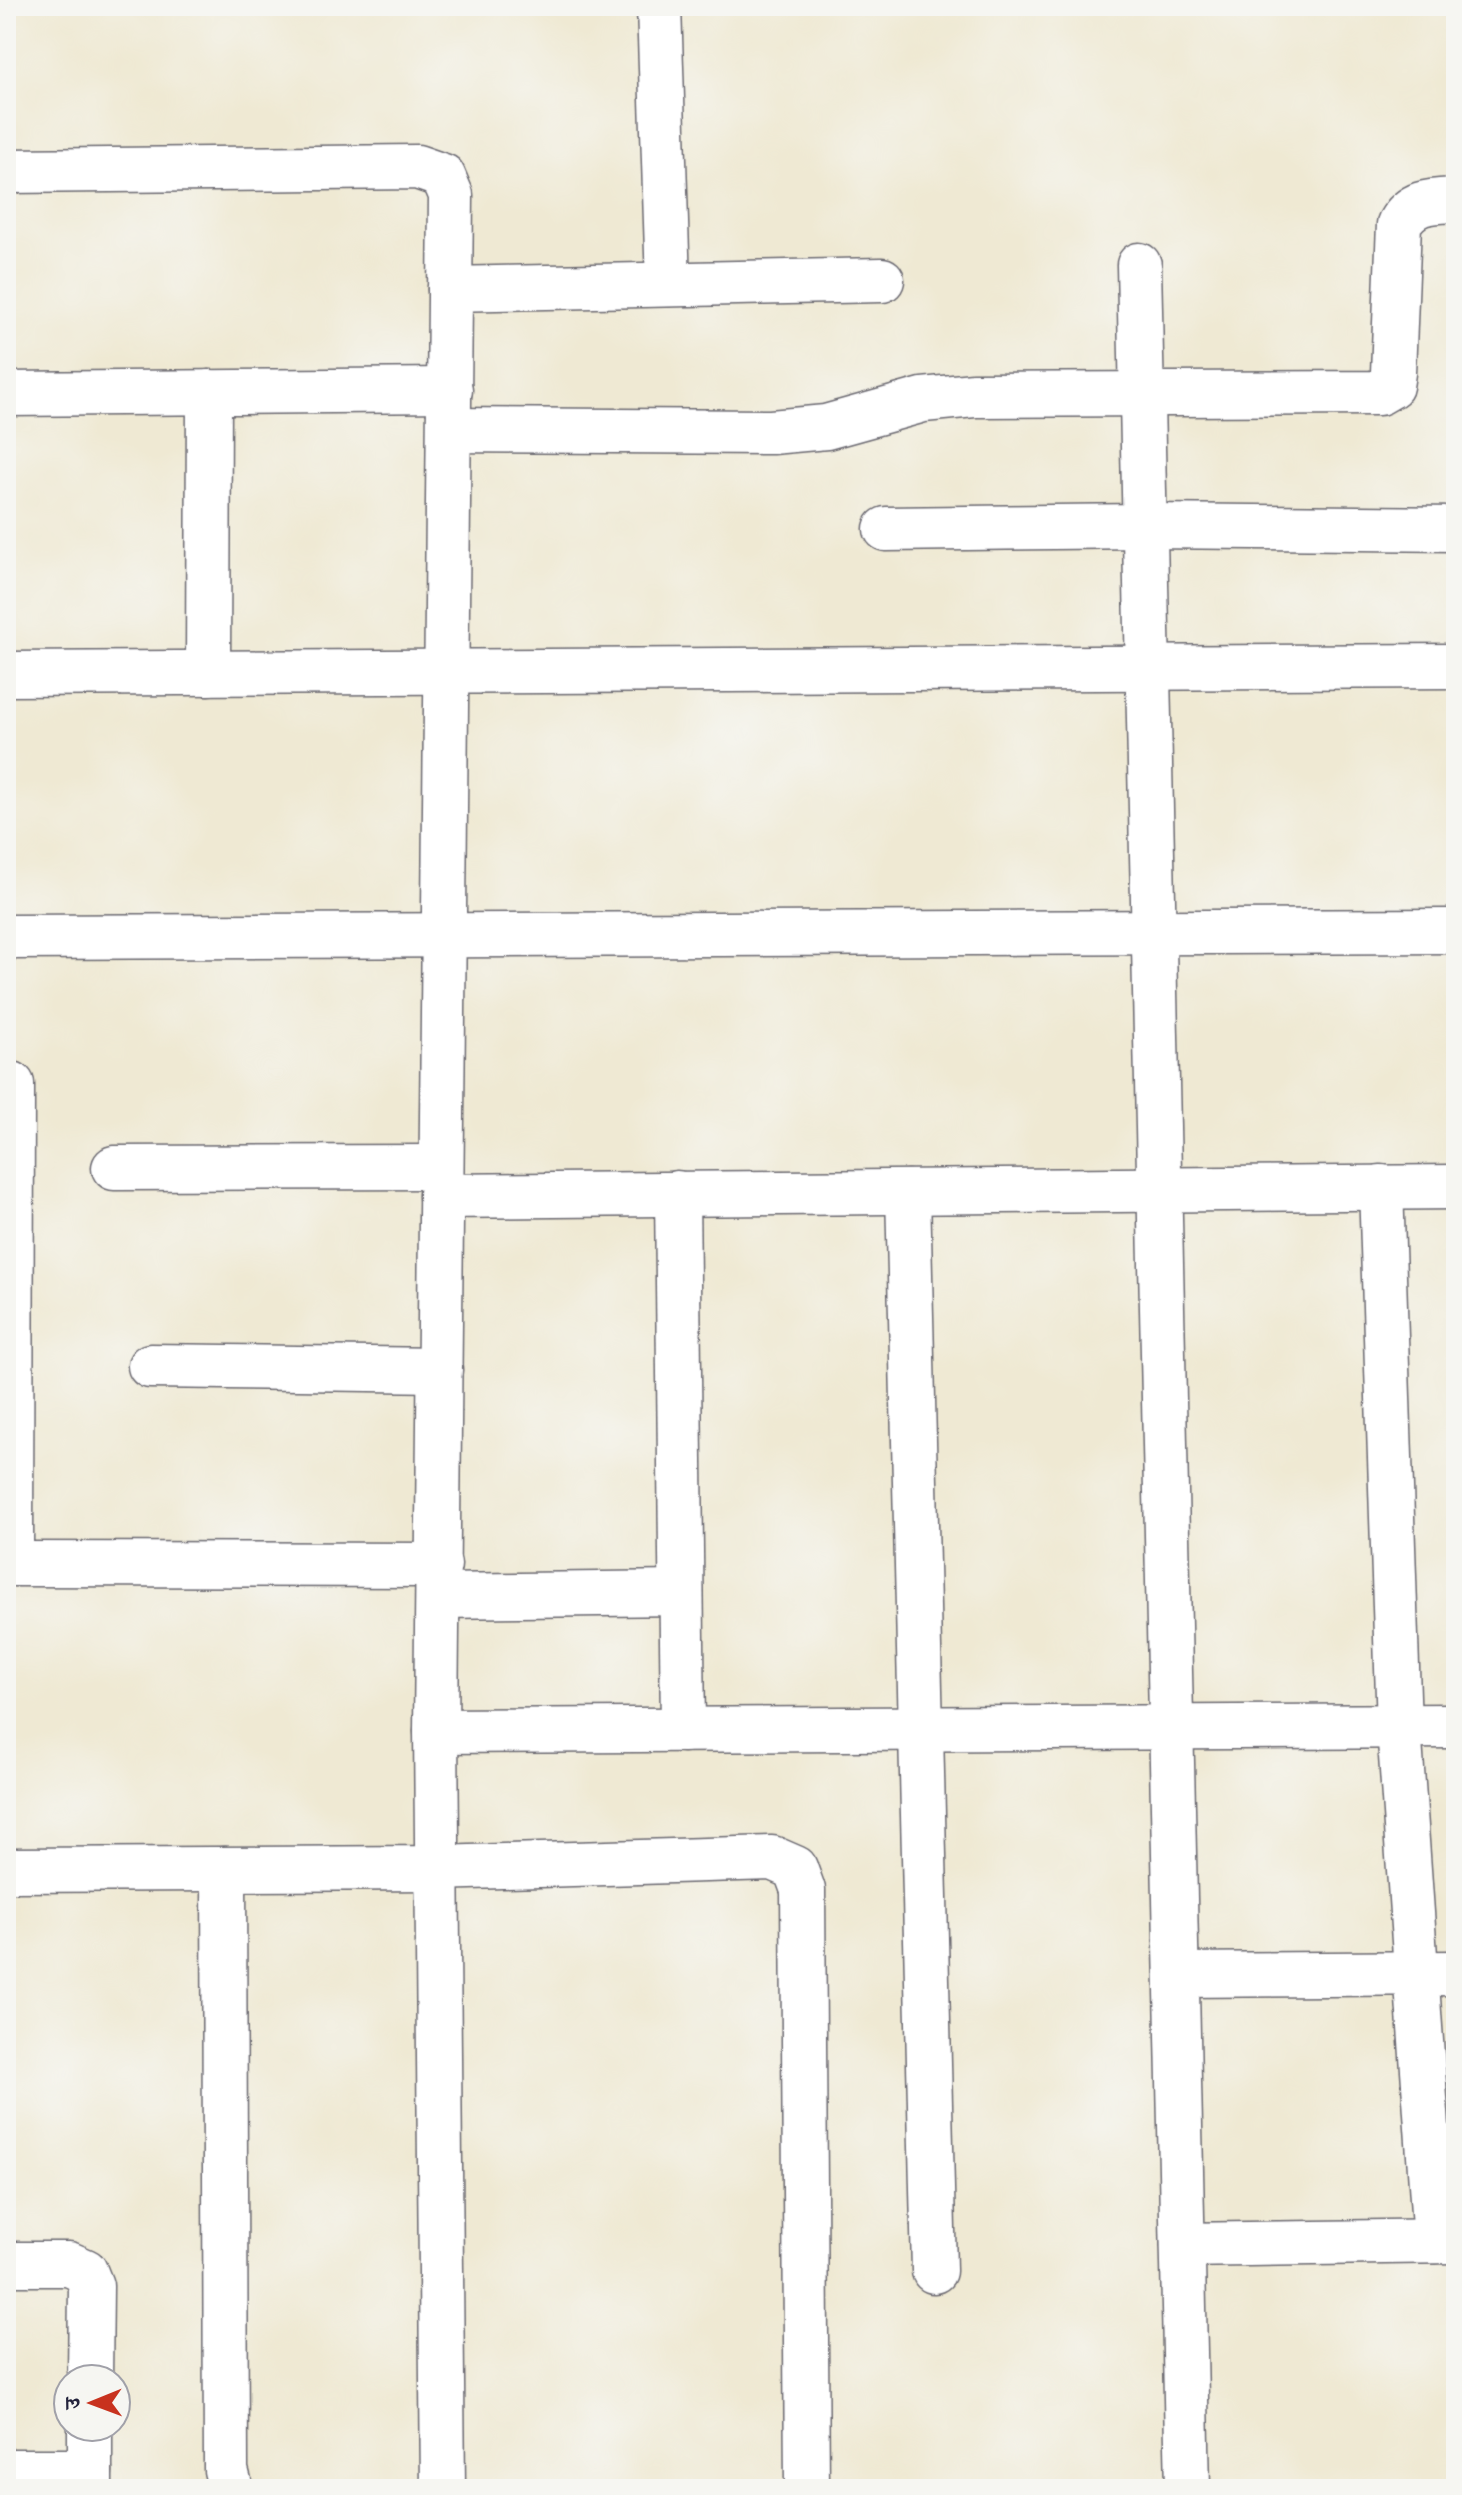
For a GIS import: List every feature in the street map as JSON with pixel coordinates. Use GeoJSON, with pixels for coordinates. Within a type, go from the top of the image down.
{"type":"FeatureCollection","features":[{"type":"Feature","properties":{"kind":"street"},"geometry":{"type":"LineString","coordinates":[[659,6],[668,284]]}},
{"type":"Feature","properties":{"kind":"street"},"geometry":{"type":"LineString","coordinates":[[6,171],[417,167],[443,176],[451,195],[436,1731],[443,2489]]}},
{"type":"Feature","properties":{"kind":"street"},"geometry":{"type":"LineString","coordinates":[[6,394],[209,392],[771,432],[826,427],[923,400],[974,395],[1368,395],[1386,391],[1391,386],[1399,224],[1406,212],[1419,203],[1456,200]]}},
{"type":"Feature","properties":{"kind":"street"},"geometry":{"type":"LineString","coordinates":[[1139,265],[1162,1190],[1188,2489]]}},
{"type":"Feature","properties":{"kind":"street"},"geometry":{"type":"LineString","coordinates":[[450,289],[882,280]]}},
{"type":"Feature","properties":{"kind":"street"},"geometry":{"type":"LineString","coordinates":[[208,673],[209,392]]}},
{"type":"Feature","properties":{"kind":"street"},"geometry":{"type":"LineString","coordinates":[[886,529],[1145,526],[1456,529]]}},
{"type":"Feature","properties":{"kind":"street"},"geometry":{"type":"LineString","coordinates":[[6,674],[1456,666]]}},
{"type":"Feature","properties":{"kind":"street"},"geometry":{"type":"LineString","coordinates":[[6,937],[1456,931]]}},
{"type":"Feature","properties":{"kind":"street"},"geometry":{"type":"LineString","coordinates":[[12,1084],[8,1564],[439,1580],[681,1593]]}},
{"type":"Feature","properties":{"kind":"street"},"geometry":{"type":"LineString","coordinates":[[114,1168],[677,1193],[1456,1187]]}},
{"type":"Feature","properties":{"kind":"street"},"geometry":{"type":"LineString","coordinates":[[1183,2245],[1446,2241],[1436,1973],[1399,1727],[1381,1187]]}},
{"type":"Feature","properties":{"kind":"street"},"geometry":{"type":"LineString","coordinates":[[908,1192],[934,2271]]}},
{"type":"Feature","properties":{"kind":"street"},"geometry":{"type":"LineString","coordinates":[[677,1193],[683,1730]]}},
{"type":"Feature","properties":{"kind":"street"},"geometry":{"type":"LineString","coordinates":[[150,1366],[440,1370]]}},
{"type":"Feature","properties":{"kind":"street"},"geometry":{"type":"LineString","coordinates":[[436,1731],[1456,1726]]}},
{"type":"Feature","properties":{"kind":"street"},"geometry":{"type":"LineString","coordinates":[[6,1870],[437,1868],[772,1858],[795,1868],[803,1890],[807,2489]]}},
{"type":"Feature","properties":{"kind":"street"},"geometry":{"type":"LineString","coordinates":[[224,1869],[226,2470],[231,2489]]}},
{"type":"Feature","properties":{"kind":"street"},"geometry":{"type":"LineString","coordinates":[[1177,1975],[1436,1973]]}},
{"type":"Feature","properties":{"kind":"street"},"geometry":{"type":"LineString","coordinates":[[6,2264],[69,2264],[85,2271],[91,2286],[90,2363]]}},
{"type":"Feature","properties":{"kind":"street"},"geometry":{"type":"LineString","coordinates":[[6,2471],[90,2480],[90,2443]]}}]}
